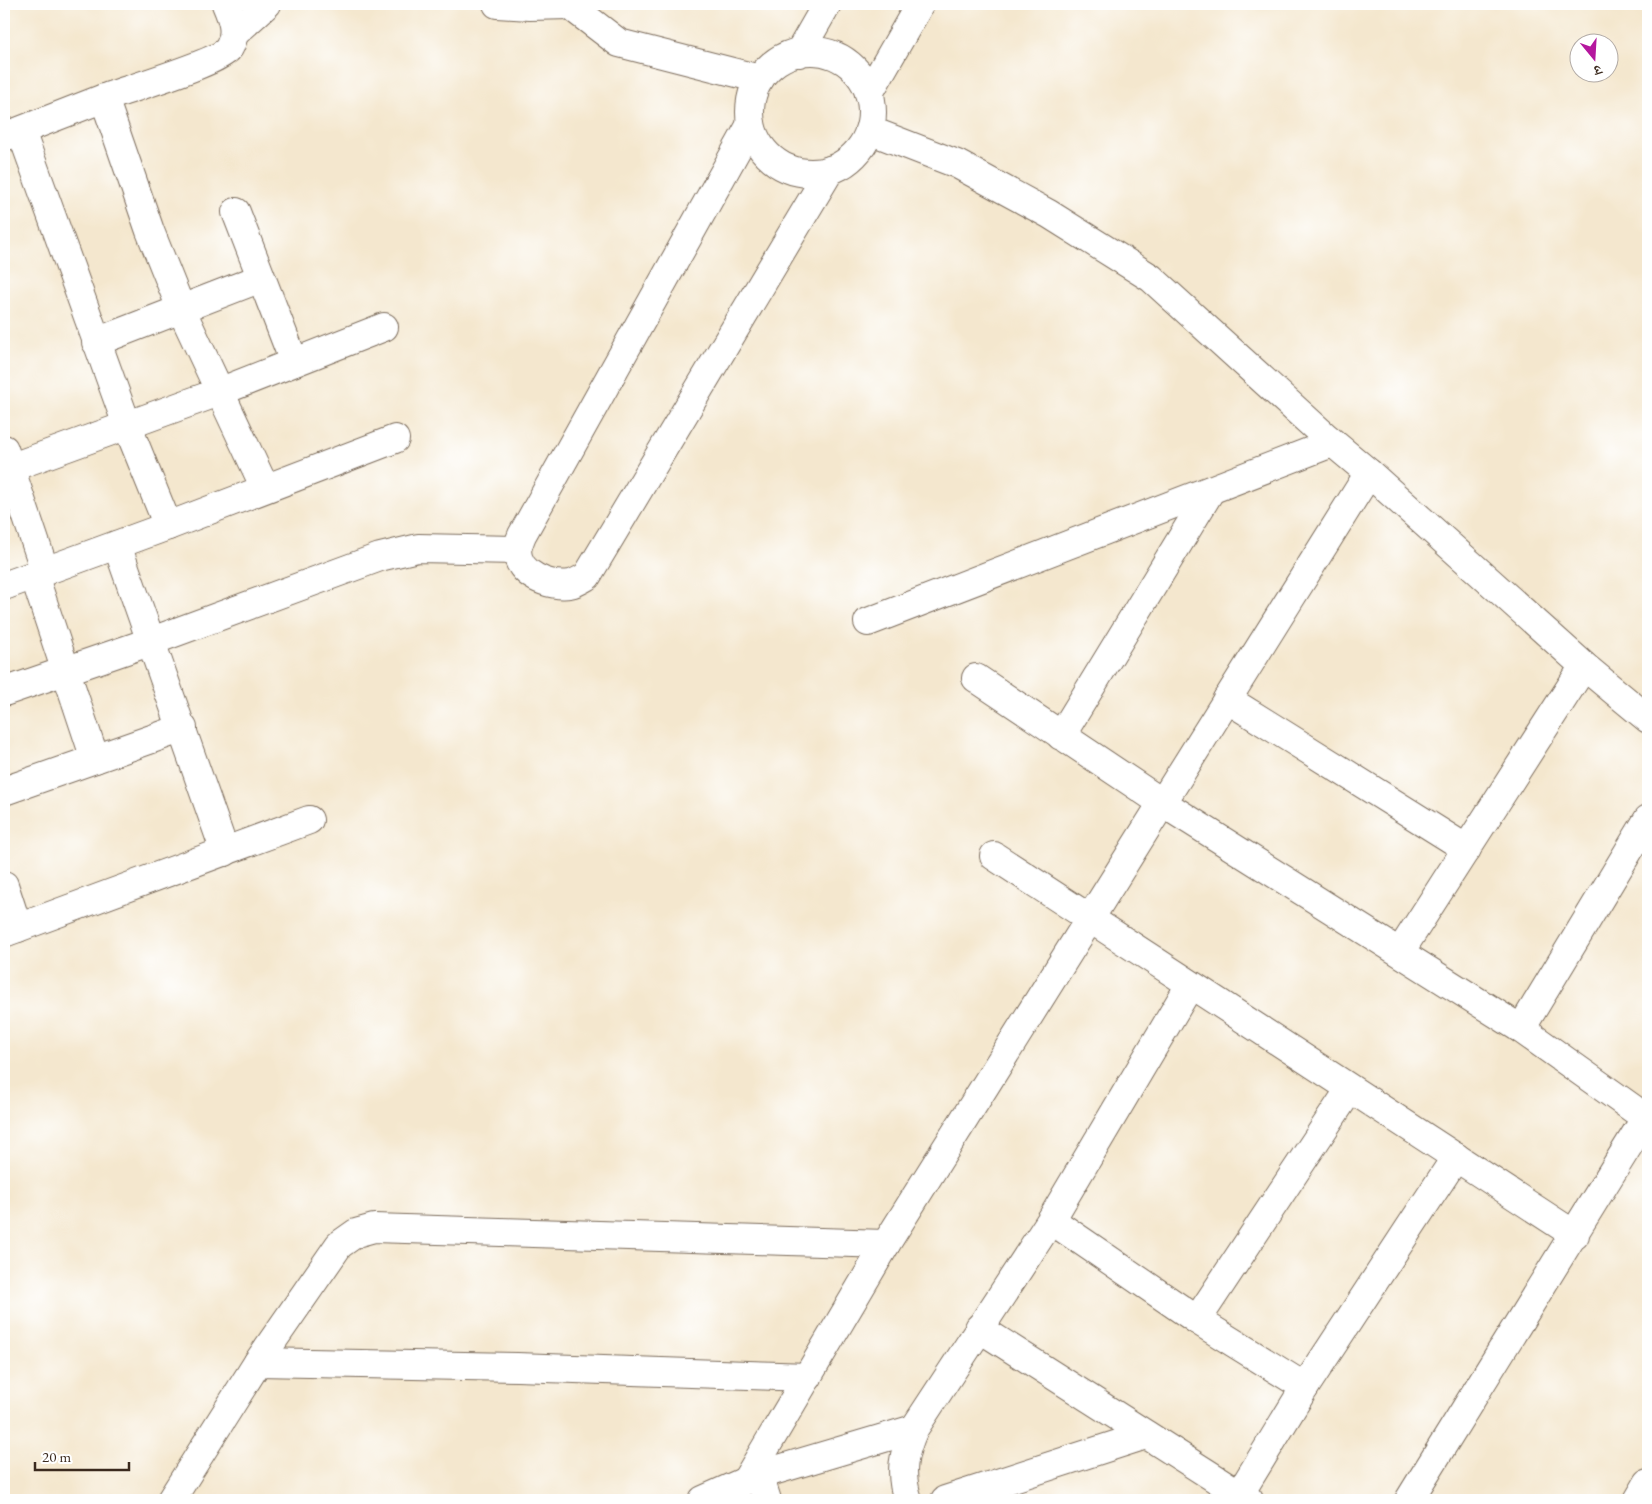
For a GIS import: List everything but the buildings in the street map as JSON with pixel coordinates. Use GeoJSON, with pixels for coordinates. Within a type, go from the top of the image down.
{"type":"FeatureCollection","features":[{"type":"Feature","properties":{"kind":"street"},"geometry":{"type":"LineString","coordinates":[[226,4],[234,33]]}},
{"type":"Feature","properties":{"kind":"street"},"geometry":{"type":"LineString","coordinates":[[168,526],[126,425],[96,342],[12,134],[104,98],[211,60],[228,49],[234,33],[267,4]]}},
{"type":"Feature","properties":{"kind":"street"},"geometry":{"type":"LineString","coordinates":[[497,4],[530,6],[569,4],[619,43],[760,79]]}},
{"type":"Feature","properties":{"kind":"street"},"geometry":{"type":"LineString","coordinates":[[799,52],[828,4]]}},
{"type":"Feature","properties":{"kind":"street"},"geometry":{"type":"LineString","coordinates":[[869,93],[920,4]]}},
{"type":"Feature","properties":{"kind":"street"},"geometry":{"type":"LineString","coordinates":[[799,52],[832,55],[846,62],[860,76],[869,93],[872,112],[869,130],[861,148],[847,161],[830,170],[811,174],[792,171],[775,162],[764,151],[756,138],[751,124],[750,108],[760,79],[770,67],[784,58],[799,52]]}},
{"type":"Feature","properties":{"kind":"street"},"geometry":{"type":"LineString","coordinates":[[104,98],[150,232],[182,311],[265,488]]}},
{"type":"Feature","properties":{"kind":"street"},"geometry":{"type":"LineString","coordinates":[[751,124],[522,535],[517,550],[520,561],[526,571],[555,585],[572,584],[587,576],[830,170]]}},
{"type":"Feature","properties":{"kind":"street"},"geometry":{"type":"LineString","coordinates":[[869,130],[957,164],[1049,214],[1151,278],[1332,443],[1369,473],[1584,666],[1646,711]]}},
{"type":"Feature","properties":{"kind":"street"},"geometry":{"type":"LineString","coordinates":[[236,212],[294,362]]}},
{"type":"Feature","properties":{"kind":"street"},"geometry":{"type":"LineString","coordinates":[[96,342],[182,311],[262,278]]}},
{"type":"Feature","properties":{"kind":"street"},"geometry":{"type":"LineString","coordinates":[[95,759],[6,462],[126,425],[219,392],[384,327]]}},
{"type":"Feature","properties":{"kind":"street"},"geometry":{"type":"LineString","coordinates":[[4,586],[168,526],[395,439]]}},
{"type":"Feature","properties":{"kind":"street"},"geometry":{"type":"LineString","coordinates":[[868,622],[1332,443]]}},
{"type":"Feature","properties":{"kind":"street"},"geometry":{"type":"LineString","coordinates":[[753,1477],[808,1377],[886,1244],[1161,802],[1369,473]]}},
{"type":"Feature","properties":{"kind":"street"},"geometry":{"type":"LineString","coordinates":[[1061,736],[1211,490]]}},
{"type":"Feature","properties":{"kind":"street"},"geometry":{"type":"LineString","coordinates":[[117,544],[225,852]]}},
{"type":"Feature","properties":{"kind":"street"},"geometry":{"type":"LineString","coordinates":[[4,692],[152,641],[380,557],[418,548],[517,550]]}},
{"type":"Feature","properties":{"kind":"street"},"geometry":{"type":"LineString","coordinates":[[1400,952],[1584,666]]}},
{"type":"Feature","properties":{"kind":"street"},"geometry":{"type":"LineString","coordinates":[[976,678],[1161,802],[1521,1029],[1647,1116],[1409,1500]]}},
{"type":"Feature","properties":{"kind":"street"},"geometry":{"type":"LineString","coordinates":[[1227,699],[1467,849]]}},
{"type":"Feature","properties":{"kind":"street"},"geometry":{"type":"LineString","coordinates":[[4,791],[183,728]]}},
{"type":"Feature","properties":{"kind":"street"},"geometry":{"type":"LineString","coordinates":[[1521,1029],[1648,819]]}},
{"type":"Feature","properties":{"kind":"street"},"geometry":{"type":"LineString","coordinates":[[4,885],[11,930],[309,820]]}},
{"type":"Feature","properties":{"kind":"street"},"geometry":{"type":"LineString","coordinates":[[994,856],[1089,920],[1574,1235]]}},
{"type":"Feature","properties":{"kind":"street"},"geometry":{"type":"LineString","coordinates":[[908,1500],[901,1467],[905,1450],[914,1429],[1051,1220],[1190,985]]}},
{"type":"Feature","properties":{"kind":"street"},"geometry":{"type":"LineString","coordinates":[[1197,1320],[1350,1089]]}},
{"type":"Feature","properties":{"kind":"street"},"geometry":{"type":"LineString","coordinates":[[979,1328],[1146,1434],[1242,1498],[1305,1387],[1456,1157]]}},
{"type":"Feature","properties":{"kind":"street"},"geometry":{"type":"LineString","coordinates":[[1051,1220],[1197,1320],[1305,1387]]}},
{"type":"Feature","properties":{"kind":"street"},"geometry":{"type":"LineString","coordinates":[[170,1500],[258,1362],[339,1245],[356,1233],[374,1228],[886,1244]]}},
{"type":"Feature","properties":{"kind":"street"},"geometry":{"type":"LineString","coordinates":[[258,1362],[516,1367],[808,1377]]}},
{"type":"Feature","properties":{"kind":"street"},"geometry":{"type":"LineString","coordinates":[[703,1500],[753,1477],[914,1429]]}},
{"type":"Feature","properties":{"kind":"street"},"geometry":{"type":"LineString","coordinates":[[945,1500],[1146,1434]]}},
{"type":"Feature","properties":{"kind":"street"},"geometry":{"type":"LineString","coordinates":[[753,1477],[767,1500]]}},
{"type":"Feature","properties":{"kind":"street"},"geometry":{"type":"LineString","coordinates":[[1638,1500],[1648,1484]]}}]}
